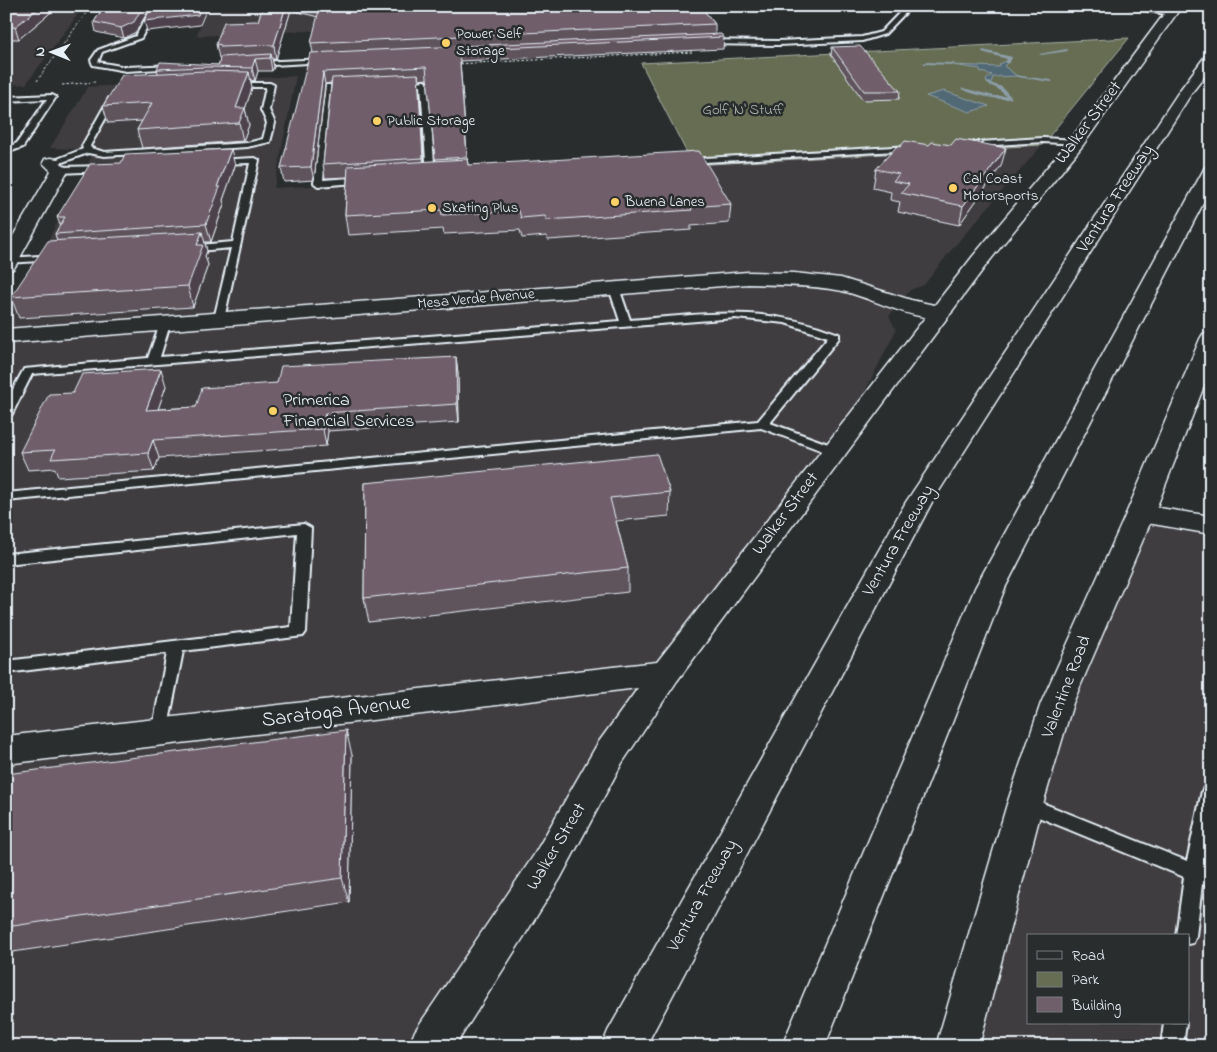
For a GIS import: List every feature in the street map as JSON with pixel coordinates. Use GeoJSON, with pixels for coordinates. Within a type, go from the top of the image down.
{"type":"FeatureCollection","features":[{"type":"Feature","properties":{"kind":"main road","name":"Walker Street"},"geometry":{"type":"LineString","coordinates":[[430,1046],[547,867],[610,753],[666,673],[941,312],[1077,142],[1174,10]]}},
{"type":"Feature","properties":{"kind":"main road"},"geometry":{"type":"LineString","coordinates":[[1187,90],[1211,47]]}},
{"type":"Feature","properties":{"kind":"main road","name":"Ventura Freeway"},"geometry":{"type":"LineString","coordinates":[[623,1046],[919,502],[1187,90],[1211,58]]}},
{"type":"Feature","properties":{"kind":"main road"},"geometry":{"type":"LineString","coordinates":[[7,263],[56,166]]}},
{"type":"Feature","properties":{"kind":"main road"},"geometry":{"type":"LineString","coordinates":[[803,1046],[990,588],[1211,171]]}},
{"type":"Feature","properties":{"kind":"main road","name":"Mesa Verde Avenue"},"geometry":{"type":"LineString","coordinates":[[6,336],[748,278],[794,279],[841,284],[907,306],[941,312]]}},
{"type":"Feature","properties":{"kind":"main road","name":"Valentine Road"},"geometry":{"type":"LineString","coordinates":[[957,1046],[1025,804],[1058,703],[1140,514],[1211,340]]}},
{"type":"Feature","properties":{"kind":"main road"},"geometry":{"type":"LineString","coordinates":[[1140,514],[1211,525]]}},
{"type":"Feature","properties":{"kind":"main road","name":"Saratoga Avenue"},"geometry":{"type":"LineString","coordinates":[[6,750],[666,673]]}},
{"type":"Feature","properties":{"kind":"lane"},"geometry":{"type":"LineString","coordinates":[[155,6],[139,37],[100,51],[94,60],[95,64],[126,69],[187,67]]}},
{"type":"Feature","properties":{"kind":"lane"},"geometry":{"type":"LineString","coordinates":[[700,42],[779,43],[862,39],[883,33],[907,8],[912,6]]}},
{"type":"Feature","properties":{"kind":"lane"},"geometry":{"type":"LineString","coordinates":[[1124,6],[1174,10]]}},
{"type":"Feature","properties":{"kind":"lane"},"geometry":{"type":"LineString","coordinates":[[246,64],[335,60]]}},
{"type":"Feature","properties":{"kind":"lane"},"geometry":{"type":"LineString","coordinates":[[395,84],[424,83],[431,176]]}},
{"type":"Feature","properties":{"kind":"lane"},"geometry":{"type":"LineString","coordinates":[[56,166],[88,150],[104,154],[248,146],[267,140],[271,122],[265,110],[270,85],[228,85]]}},
{"type":"Feature","properties":{"kind":"lane"},"geometry":{"type":"LineString","coordinates":[[358,86],[329,88],[318,182],[375,179]]}},
{"type":"Feature","properties":{"kind":"lane"},"geometry":{"type":"LineString","coordinates":[[88,150],[86,146],[118,90]]}},
{"type":"Feature","properties":{"kind":"lane"},"geometry":{"type":"LineString","coordinates":[[6,99],[52,97],[20,145],[6,151]]}},
{"type":"Feature","properties":{"kind":"lane"},"geometry":{"type":"LineString","coordinates":[[950,146],[1043,140],[1077,142]]}},
{"type":"Feature","properties":{"kind":"lane"},"geometry":{"type":"LineString","coordinates":[[680,162],[922,147]]}},
{"type":"Feature","properties":{"kind":"lane"},"geometry":{"type":"LineString","coordinates":[[206,162],[255,160],[219,319]]}},
{"type":"Feature","properties":{"kind":"lane"},"geometry":{"type":"LineString","coordinates":[[56,166],[118,167]]}},
{"type":"Feature","properties":{"kind":"lane"},"geometry":{"type":"LineString","coordinates":[[422,177],[442,176]]}},
{"type":"Feature","properties":{"kind":"lane"},"geometry":{"type":"LineString","coordinates":[[177,249],[237,245]]}},
{"type":"Feature","properties":{"kind":"lane"},"geometry":{"type":"LineString","coordinates":[[7,263],[68,257]]}},
{"type":"Feature","properties":{"kind":"lane"},"geometry":{"type":"LineString","coordinates":[[614,288],[626,324]]}},
{"type":"Feature","properties":{"kind":"lane"},"geometry":{"type":"LineString","coordinates":[[6,414],[28,371],[735,315],[764,315],[792,321],[834,336],[762,424]]}},
{"type":"Feature","properties":{"kind":"lane"},"geometry":{"type":"LineString","coordinates":[[153,361],[165,324]]}},
{"type":"Feature","properties":{"kind":"lane"},"geometry":{"type":"LineString","coordinates":[[6,497],[762,424],[835,451]]}},
{"type":"Feature","properties":{"kind":"lane"},"geometry":{"type":"LineString","coordinates":[[6,559],[304,528],[298,632],[6,667]]}},
{"type":"Feature","properties":{"kind":"lane"},"geometry":{"type":"LineString","coordinates":[[160,732],[176,647]]}},
{"type":"Feature","properties":{"kind":"lane"},"geometry":{"type":"LineString","coordinates":[[1187,934],[1202,876],[1211,791]]}},
{"type":"Feature","properties":{"kind":"lane"},"geometry":{"type":"LineString","coordinates":[[1025,804],[1202,876]]}},
{"type":"Feature","properties":{"kind":"lane"},"geometry":{"type":"LineString","coordinates":[[1172,1046],[1175,1024]]}},
{"type":"Feature","properties":{"kind":"path"},"geometry":{"type":"LineString","coordinates":[[32,87],[91,6]]}},
{"type":"Feature","properties":{"kind":"path"},"geometry":{"type":"LineString","coordinates":[[925,12],[1010,10],[1040,6]]}},
{"type":"Feature","properties":{"kind":"path"},"geometry":{"type":"LineString","coordinates":[[456,64],[695,52]]}},
{"type":"Feature","properties":{"kind":"path"},"geometry":{"type":"LineString","coordinates":[[61,85],[96,82]]}},
{"type":"Feature","properties":{"kind":"shaded area"},"geometry":{"type":"Polygon","coordinates":[[[6,6],[84,6],[26,84],[6,85],[6,6]]]}},
{"type":"Feature","properties":{"kind":"shaded area"},"geometry":{"type":"Polygon","coordinates":[[[209,6],[784,6],[787,9],[196,36],[209,6]]]}},
{"type":"Feature","properties":{"kind":"shaded area"},"geometry":{"type":"Polygon","coordinates":[[[296,76],[274,188],[1042,145],[952,249],[924,285],[910,290],[889,316],[896,330],[835,451],[666,673],[430,1046],[6,1046],[6,321],[91,158],[88,153],[78,149],[50,148],[88,87],[296,76]]]}},
{"type":"Feature","properties":{"kind":"shaded area"},"geometry":{"type":"Polygon","coordinates":[[[1140,514],[1211,525],[1211,1046],[957,1046],[1025,804],[1140,514]]]}},
{"type":"Feature","properties":{"kind":"green space","name":"Golf 'N' Stuff"},"geometry":{"type":"Polygon","coordinates":[[[1129,38],[1042,145],[693,165],[641,63],[1129,38]]]}},
{"type":"Feature","properties":{"kind":"water"},"geometry":{"type":"Polygon","coordinates":[[[1008,62],[1004,66],[1017,76],[993,77],[991,83],[987,83],[986,80],[992,75],[981,72],[980,69],[952,65],[999,67],[1000,64],[1008,62]]]}},
{"type":"Feature","properties":{"kind":"water"},"geometry":{"type":"Polygon","coordinates":[[[944,91],[989,106],[970,112],[926,96],[944,91]]]}},
{"type":"Feature","properties":{"kind":"building"},"geometry":{"type":"Polygon","coordinates":[[[6,6],[41,6],[15,27],[6,27],[6,6]]]}},
{"type":"Feature","properties":{"kind":"building"},"geometry":{"type":"Polygon","coordinates":[[[104,6],[143,6],[134,22],[121,28],[94,22],[104,6]]]}},
{"type":"Feature","properties":{"kind":"building"},"geometry":{"type":"Polygon","coordinates":[[[152,6],[202,6],[198,15],[144,21],[152,6]]]}},
{"type":"Feature","properties":{"kind":"building"},"geometry":{"type":"Polygon","coordinates":[[[263,6],[286,6],[274,45],[221,47],[221,45],[216,44],[224,22],[258,21],[263,6]]]}},
{"type":"Feature","properties":{"kind":"building"},"geometry":{"type":"Polygon","coordinates":[[[320,6],[700,6],[715,24],[311,43],[320,6]]]}},
{"type":"Feature","properties":{"kind":"building"},"geometry":{"type":"Polygon","coordinates":[[[721,34],[724,37],[459,50],[467,157],[435,159],[426,67],[323,72],[311,167],[281,168],[310,53],[721,34]]]}},
{"type":"Feature","properties":{"kind":"building"},"geometry":{"type":"Polygon","coordinates":[[[860,46],[900,91],[864,91],[832,47],[860,46]]]}},
{"type":"Feature","properties":{"kind":"building"},"geometry":{"type":"Polygon","coordinates":[[[271,54],[270,58],[255,59],[252,68],[157,69],[160,62],[219,65],[220,57],[271,54]]]}},
{"type":"Feature","properties":{"kind":"building"},"geometry":{"type":"Polygon","coordinates":[[[205,71],[249,72],[236,108],[245,108],[239,123],[137,130],[152,103],[103,106],[122,75],[205,71]]]}},
{"type":"Feature","properties":{"kind":"building"},"geometry":{"type":"Polygon","coordinates":[[[418,74],[423,158],[323,164],[332,78],[418,74]]]}},
{"type":"Feature","properties":{"kind":"building"},"geometry":{"type":"Polygon","coordinates":[[[956,139],[1006,148],[963,206],[901,193],[909,184],[893,181],[899,174],[876,169],[897,146],[900,147],[905,141],[929,145],[932,142],[951,145],[956,139]]]}},
{"type":"Feature","properties":{"kind":"building"},"geometry":{"type":"Polygon","coordinates":[[[231,149],[217,187],[220,187],[206,224],[55,234],[65,217],[57,217],[90,164],[121,163],[125,154],[231,149]]]}},
{"type":"Feature","properties":{"kind":"building"},"geometry":{"type":"Polygon","coordinates":[[[699,151],[731,204],[691,207],[692,210],[547,220],[545,216],[521,218],[519,211],[442,215],[441,210],[345,215],[348,166],[467,159],[468,165],[699,151]]]}},
{"type":"Feature","properties":{"kind":"building"},"geometry":{"type":"Polygon","coordinates":[[[202,232],[197,245],[203,245],[188,286],[11,297],[48,241],[202,232]]]}},
{"type":"Feature","properties":{"kind":"building"},"geometry":{"type":"Polygon","coordinates":[[[456,357],[457,404],[325,413],[323,429],[153,440],[148,453],[51,459],[55,450],[20,452],[49,394],[73,393],[82,374],[161,369],[146,410],[196,407],[202,388],[277,383],[281,366],[456,357]]]}},
{"type":"Feature","properties":{"kind":"building"},"geometry":{"type":"Polygon","coordinates":[[[657,454],[670,492],[610,498],[628,568],[364,598],[365,483],[657,454]]]}},
{"type":"Feature","properties":{"kind":"building"},"geometry":{"type":"Polygon","coordinates":[[[346,730],[342,878],[6,927],[6,774],[346,730]]]}},
{"type":"Feature","properties":{"kind":"waterway"},"geometry":{"type":"LineString","coordinates":[[1041,54],[1067,50]]}},
{"type":"Feature","properties":{"kind":"waterway"},"geometry":{"type":"LineString","coordinates":[[983,51],[1010,58],[1007,62]]}},
{"type":"Feature","properties":{"kind":"waterway"},"geometry":{"type":"LineString","coordinates":[[925,63],[953,64]]}},
{"type":"Feature","properties":{"kind":"waterway"},"geometry":{"type":"LineString","coordinates":[[1017,76],[1051,81]]}},
{"type":"Feature","properties":{"kind":"waterway"},"geometry":{"type":"LineString","coordinates":[[963,89],[994,97],[1010,98],[1000,88],[989,83]]}},
{"type":"Feature","properties":{"kind":"place","name":"Power Self Storage"},"geometry":{"type":"Point","coordinates":[446,43]}},
{"type":"Feature","properties":{"kind":"place","name":"Public Storage"},"geometry":{"type":"Point","coordinates":[377,121]}},
{"type":"Feature","properties":{"kind":"place","name":"Cal Coast Motorsports"},"geometry":{"type":"Point","coordinates":[953,188]}},
{"type":"Feature","properties":{"kind":"place","name":"Buena Lanes"},"geometry":{"type":"Point","coordinates":[615,202]}},
{"type":"Feature","properties":{"kind":"place","name":"Skating Plus"},"geometry":{"type":"Point","coordinates":[432,208]}},
{"type":"Feature","properties":{"kind":"place","name":"Primerica Financial Services"},"geometry":{"type":"Point","coordinates":[273,411]}}]}
